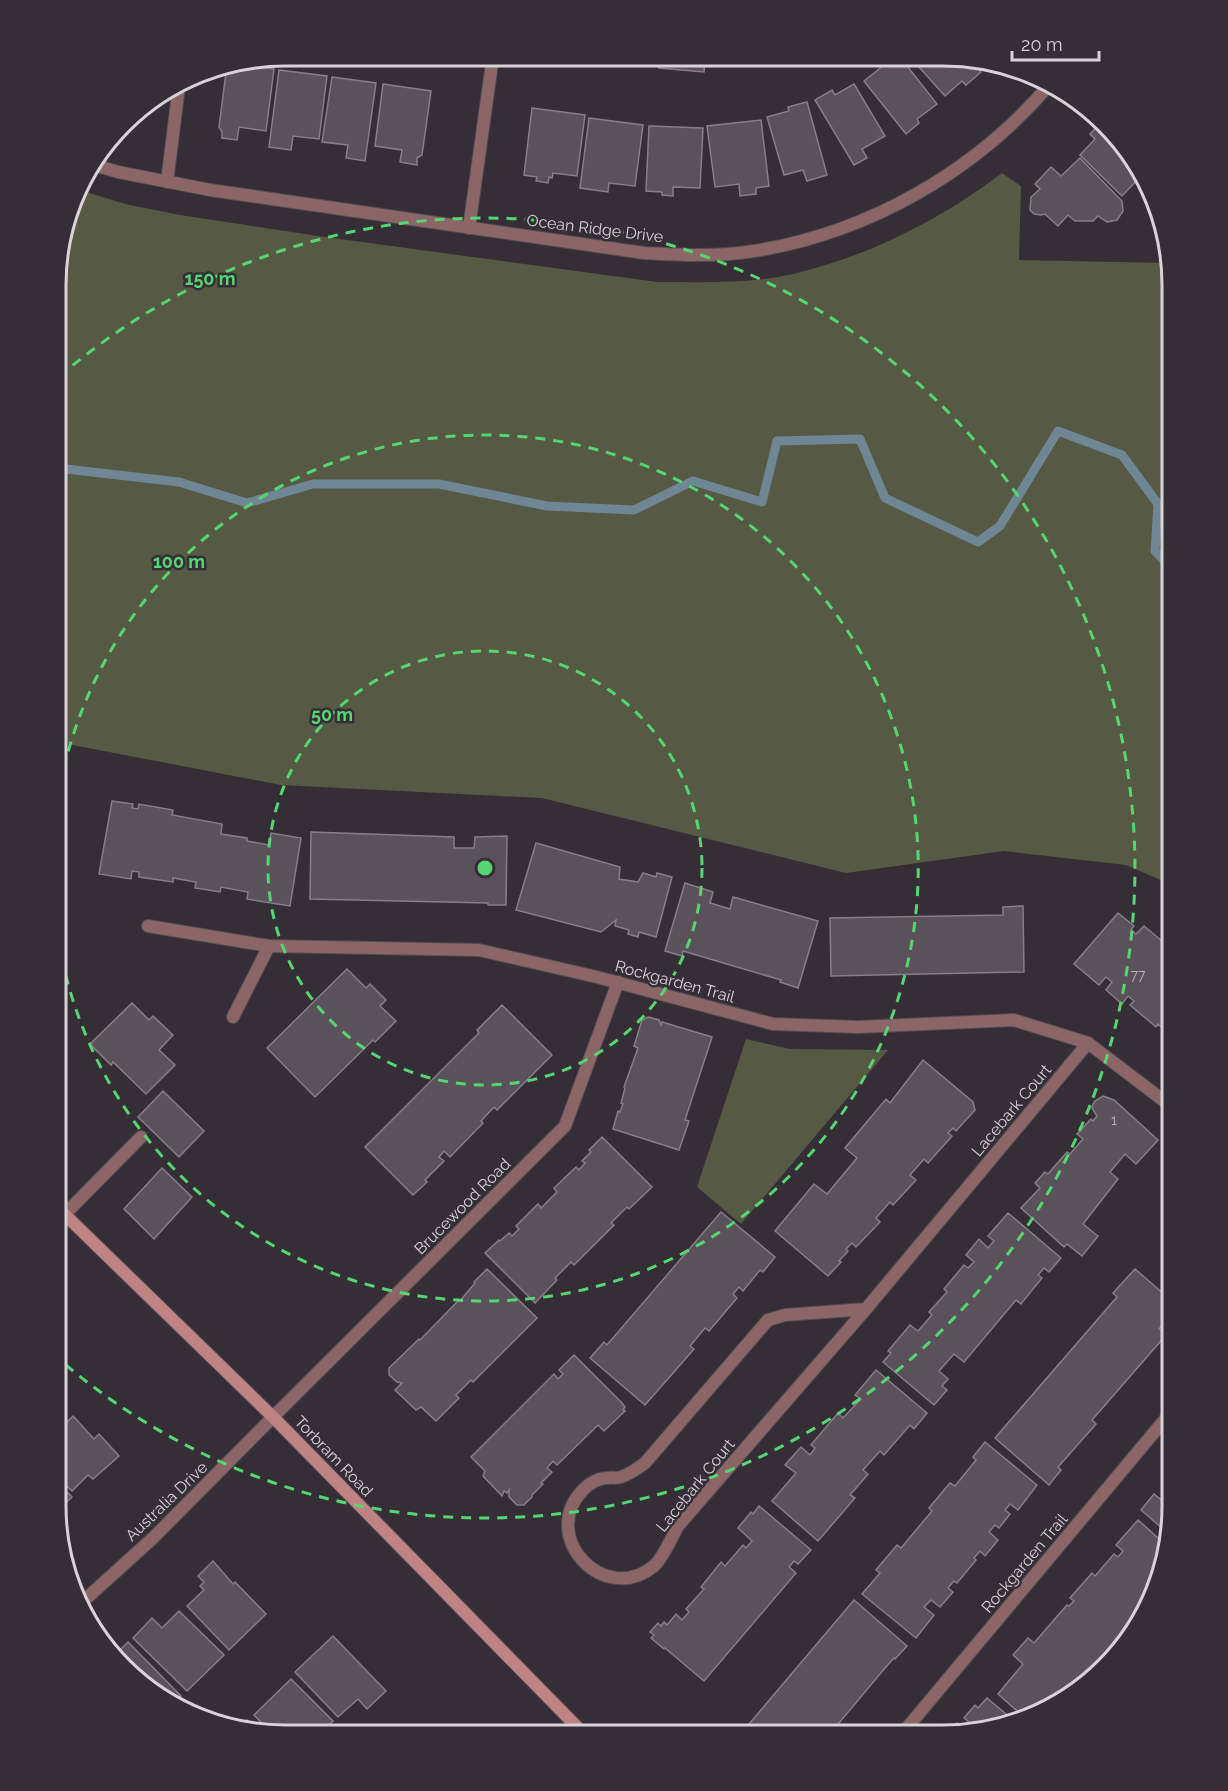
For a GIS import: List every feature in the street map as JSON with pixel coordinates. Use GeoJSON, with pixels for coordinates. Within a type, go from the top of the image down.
{"type":"FeatureCollection","features":[{"type":"Feature","properties":{"kind":"main road","name":"Torbram Road"},"geometry":{"type":"LineString","coordinates":[[66,1216],[273,1417],[575,1725]]}},
{"type":"Feature","properties":{"kind":"street"},"geometry":{"type":"LineString","coordinates":[[469,228],[492,66]]}},
{"type":"Feature","properties":{"kind":"street","name":"Ocean Ridge Drive"},"geometry":{"type":"LineString","coordinates":[[101,167],[210,190],[644,253],[681,255],[752,252],[790,244],[857,222],[899,204],[969,160],[1003,133],[1044,91]]}},
{"type":"Feature","properties":{"kind":"street"},"geometry":{"type":"LineString","coordinates":[[167,182],[178,94]]}},
{"type":"Feature","properties":{"kind":"street","name":"Rockgarden Trail"},"geometry":{"type":"LineString","coordinates":[[148,926],[269,946],[479,950],[618,982],[773,1024],[858,1027],[1014,1020],[1088,1043],[1162,1099]]}},
{"type":"Feature","properties":{"kind":"street"},"geometry":{"type":"LineString","coordinates":[[233,1017],[269,946]]}},
{"type":"Feature","properties":{"kind":"street","name":"Brucewood Road"},"geometry":{"type":"LineString","coordinates":[[273,1417],[565,1126],[618,982]]}},
{"type":"Feature","properties":{"kind":"street","name":"Lacebark Court"},"geometry":{"type":"LineString","coordinates":[[866,1309],[784,1315],[768,1320],[645,1463],[626,1475],[606,1478],[584,1488],[576,1498],[570,1513],[568,1530],[572,1546],[581,1560],[594,1571],[609,1577],[626,1578],[642,1574],[656,1564],[678,1526],[866,1309],[1088,1043]]}},
{"type":"Feature","properties":{"kind":"street"},"geometry":{"type":"LineString","coordinates":[[66,1205],[141,1137]]}},
{"type":"Feature","properties":{"kind":"street","name":"Australia Drive"},"geometry":{"type":"LineString","coordinates":[[87,1598],[153,1538],[273,1417]]}},
{"type":"Feature","properties":{"kind":"street","name":"Rockgarden Trail"},"geometry":{"type":"LineString","coordinates":[[909,1725],[1162,1423]]}},
{"type":"Feature","properties":{"kind":"green space"},"geometry":{"type":"Polygon","coordinates":[[[1002,173],[1021,186],[1019,260],[1161,263],[1162,881],[1126,865],[1004,851],[846,873],[542,798],[281,785],[66,744],[66,271],[73,228],[87,192],[125,204],[180,215],[318,236],[657,282],[708,282],[742,281],[793,274],[849,257],[876,247],[929,221],[1002,173]]]}},
{"type":"Feature","properties":{"kind":"green space"},"geometry":{"type":"Polygon","coordinates":[[[746,1039],[790,1049],[888,1050],[741,1224],[697,1187],[746,1039]]]}},
{"type":"Feature","properties":{"kind":"building"},"geometry":{"type":"Polygon","coordinates":[[[659,66],[704,66],[704,72],[659,68],[659,66]]]}},
{"type":"Feature","properties":{"kind":"building"},"geometry":{"type":"Polygon","coordinates":[[[883,66],[907,66],[937,104],[917,119],[919,123],[906,134],[864,81],[883,66]]]}},
{"type":"Feature","properties":{"kind":"building"},"geometry":{"type":"Polygon","coordinates":[[[918,66],[957,66],[978,69],[981,72],[966,85],[962,81],[945,96],[918,66]]]}},
{"type":"Feature","properties":{"kind":"building"},"geometry":{"type":"Polygon","coordinates":[[[261,67],[274,69],[266,131],[239,127],[237,140],[222,138],[219,127],[226,74],[261,67]]]}},
{"type":"Feature","properties":{"kind":"building"},"geometry":{"type":"Polygon","coordinates":[[[279,70],[327,76],[319,139],[293,136],[291,150],[269,147],[279,70]]]}},
{"type":"Feature","properties":{"kind":"building"},"geometry":{"type":"Polygon","coordinates":[[[332,77],[376,83],[365,161],[346,158],[348,145],[322,142],[332,77]]]}},
{"type":"Feature","properties":{"kind":"building"},"geometry":{"type":"Polygon","coordinates":[[[383,84],[431,91],[422,155],[417,158],[417,165],[400,162],[402,150],[375,146],[383,84]]]}},
{"type":"Feature","properties":{"kind":"building"},"geometry":{"type":"Polygon","coordinates":[[[854,84],[885,136],[862,149],[867,158],[854,165],[815,100],[832,90],[835,95],[854,84]]]}},
{"type":"Feature","properties":{"kind":"building"},"geometry":{"type":"Polygon","coordinates":[[[807,102],[827,175],[807,181],[803,170],[784,175],[767,117],[789,111],[788,107],[807,102]]]}},
{"type":"Feature","properties":{"kind":"building"},"geometry":{"type":"Polygon","coordinates":[[[532,108],[585,115],[577,176],[553,173],[548,183],[536,181],[537,177],[524,175],[532,108]]]}},
{"type":"Feature","properties":{"kind":"building"},"geometry":{"type":"Polygon","coordinates":[[[589,118],[643,125],[635,186],[609,183],[608,192],[580,188],[589,118]]]}},
{"type":"Feature","properties":{"kind":"building"},"geometry":{"type":"Polygon","coordinates":[[[761,120],[769,186],[756,188],[756,194],[740,196],[739,184],[715,187],[707,126],[761,120]]]}},
{"type":"Feature","properties":{"kind":"building"},"geometry":{"type":"Polygon","coordinates":[[[649,126],[703,128],[700,188],[673,187],[673,196],[662,195],[662,192],[646,191],[649,126]]]}},
{"type":"Feature","properties":{"kind":"building"},"geometry":{"type":"Polygon","coordinates":[[[1096,128],[1098,130],[1133,176],[1136,182],[1122,196],[1080,155],[1095,139],[1090,134],[1096,128]]]}},
{"type":"Feature","properties":{"kind":"building"},"geometry":{"type":"Polygon","coordinates":[[[1080,158],[1122,201],[1123,211],[1117,220],[1107,222],[1098,216],[1093,221],[1075,221],[1068,215],[1058,226],[1045,214],[1034,214],[1030,210],[1031,197],[1040,189],[1035,184],[1051,167],[1061,176],[1080,158]]]}},
{"type":"Feature","properties":{"kind":"building"},"geometry":{"type":"Polygon","coordinates":[[[112,801],[133,804],[132,808],[138,809],[139,804],[173,810],[172,815],[222,824],[221,834],[247,838],[247,841],[269,845],[271,833],[301,838],[290,906],[247,899],[248,892],[221,887],[220,892],[195,888],[196,882],[173,878],[173,882],[139,877],[139,872],[132,871],[131,879],[99,874],[112,801]]]}},
{"type":"Feature","properties":{"kind":"building"},"geometry":{"type":"Polygon","coordinates":[[[311,832],[454,837],[454,848],[474,848],[475,837],[507,836],[506,905],[310,899],[311,832]]]}},
{"type":"Feature","properties":{"kind":"building"},"geometry":{"type":"Polygon","coordinates":[[[536,843],[620,867],[619,879],[638,882],[643,873],[656,877],[657,873],[672,877],[656,937],[639,932],[638,937],[628,934],[629,930],[615,926],[616,920],[601,932],[516,910],[536,843]]]}},
{"type":"Feature","properties":{"kind":"building"},"geometry":{"type":"Polygon","coordinates":[[[685,883],[713,892],[710,903],[730,909],[733,897],[818,921],[798,988],[780,982],[781,980],[683,951],[682,956],[665,951],[685,883]]]}},
{"type":"Feature","properties":{"kind":"building"},"geometry":{"type":"Polygon","coordinates":[[[1023,906],[1024,972],[831,976],[830,918],[1003,915],[1003,907],[1023,906]]]}},
{"type":"Feature","properties":{"kind":"building"},"geometry":{"type":"Polygon","coordinates":[[[1118,913],[1134,926],[1131,930],[1136,934],[1144,926],[1162,941],[1162,1027],[1158,1024],[1156,1027],[1130,1005],[1134,1001],[1128,996],[1122,1004],[1106,990],[1112,982],[1106,977],[1099,985],[1074,964],[1118,913]]]}},
{"type":"Feature","properties":{"kind":"building"},"geometry":{"type":"Polygon","coordinates":[[[347,969],[366,988],[370,984],[386,1000],[380,1006],[396,1021],[375,1042],[373,1040],[315,1097],[267,1048],[347,969]]]}},
{"type":"Feature","properties":{"kind":"building"},"geometry":{"type":"Polygon","coordinates":[[[132,1003],[149,1020],[153,1016],[173,1035],[159,1050],[175,1065],[146,1094],[113,1062],[111,1065],[90,1044],[132,1003]]]}},
{"type":"Feature","properties":{"kind":"building"},"geometry":{"type":"Polygon","coordinates":[[[502,1005],[552,1055],[497,1110],[494,1107],[481,1121],[483,1123],[450,1157],[444,1151],[439,1157],[444,1161],[413,1195],[365,1147],[479,1033],[477,1030],[502,1005]]]}},
{"type":"Feature","properties":{"kind":"building"},"geometry":{"type":"Polygon","coordinates":[[[648,1017],[659,1020],[661,1025],[662,1022],[712,1037],[685,1120],[689,1121],[679,1150],[613,1129],[618,1111],[620,1112],[623,1104],[621,1103],[624,1087],[638,1048],[634,1046],[642,1020],[648,1017]]]}},
{"type":"Feature","properties":{"kind":"building"},"geometry":{"type":"Polygon","coordinates":[[[923,1060],[973,1102],[975,1110],[956,1131],[953,1128],[948,1133],[952,1136],[928,1163],[924,1159],[910,1175],[916,1180],[893,1205],[890,1202],[876,1218],[880,1222],[856,1247],[852,1243],[846,1249],[848,1251],[839,1261],[841,1262],[828,1276],[775,1231],[814,1184],[827,1194],[857,1158],[845,1148],[886,1099],[890,1103],[923,1060]]]}},
{"type":"Feature","properties":{"kind":"building"},"geometry":{"type":"Polygon","coordinates":[[[163,1091],[204,1131],[179,1157],[138,1117],[163,1091]]]}},
{"type":"Feature","properties":{"kind":"building"},"geometry":{"type":"Polygon","coordinates":[[[1103,1096],[1114,1100],[1158,1140],[1136,1164],[1125,1154],[1110,1172],[1118,1179],[1083,1224],[1098,1236],[1082,1256],[1067,1244],[1064,1247],[1021,1208],[1040,1188],[1035,1183],[1045,1172],[1048,1174],[1067,1152],[1070,1154],[1083,1139],[1077,1134],[1097,1116],[1092,1108],[1093,1104],[1103,1096]]]}},
{"type":"Feature","properties":{"kind":"building"},"geometry":{"type":"Polygon","coordinates":[[[602,1137],[652,1187],[611,1223],[614,1225],[574,1265],[571,1262],[535,1303],[485,1253],[509,1233],[512,1236],[519,1229],[516,1226],[538,1204],[541,1208],[557,1192],[554,1188],[576,1167],[579,1170],[585,1163],[582,1161],[591,1152],[589,1150],[602,1137]]]}},
{"type":"Feature","properties":{"kind":"building"},"geometry":{"type":"Polygon","coordinates":[[[162,1168],[192,1197],[154,1239],[124,1209],[162,1168]]]}},
{"type":"Feature","properties":{"kind":"building"},"geometry":{"type":"Polygon","coordinates":[[[721,1212],[775,1257],[763,1272],[760,1270],[743,1291],[739,1287],[733,1294],[737,1298],[709,1331],[705,1328],[690,1346],[694,1349],[645,1405],[590,1358],[604,1342],[607,1345],[721,1212]]]}},
{"type":"Feature","properties":{"kind":"building"},"geometry":{"type":"Polygon","coordinates":[[[1008,1213],[1061,1258],[1049,1272],[1044,1268],[1038,1275],[1042,1278],[1021,1304],[1016,1300],[964,1362],[954,1354],[939,1371],[948,1379],[942,1386],[947,1390],[934,1405],[883,1362],[891,1353],[888,1351],[910,1325],[918,1331],[932,1315],[929,1312],[947,1292],[944,1289],[964,1265],[968,1268],[974,1262],[966,1255],[979,1239],[988,1248],[994,1241],[988,1236],[1008,1213]]]}},
{"type":"Feature","properties":{"kind":"building"},"geometry":{"type":"Polygon","coordinates":[[[487,1269],[537,1318],[473,1382],[471,1380],[456,1395],[459,1398],[436,1421],[421,1407],[416,1410],[395,1390],[402,1383],[389,1375],[389,1368],[460,1301],[487,1269]]]}},
{"type":"Feature","properties":{"kind":"building"},"geometry":{"type":"Polygon","coordinates":[[[1135,1269],[1162,1292],[1162,1326],[1159,1329],[1162,1332],[1162,1340],[1092,1420],[1096,1424],[1058,1467],[1061,1470],[1049,1485],[995,1438],[1117,1297],[1113,1293],[1135,1269]]]}},
{"type":"Feature","properties":{"kind":"building"},"geometry":{"type":"Polygon","coordinates":[[[574,1355],[622,1403],[625,1411],[604,1431],[598,1425],[557,1465],[553,1461],[547,1468],[552,1472],[541,1483],[543,1484],[524,1505],[517,1505],[509,1497],[509,1490],[507,1493],[504,1491],[502,1496],[483,1476],[485,1471],[471,1457],[554,1374],[558,1379],[563,1374],[559,1370],[574,1355]]]}},
{"type":"Feature","properties":{"kind":"building"},"geometry":{"type":"Polygon","coordinates":[[[876,1370],[927,1413],[914,1429],[910,1425],[884,1455],[880,1451],[863,1470],[868,1474],[850,1495],[855,1498],[818,1541],[772,1501],[796,1473],[785,1465],[801,1447],[810,1455],[815,1448],[811,1445],[838,1413],[843,1418],[861,1399],[855,1395],[876,1370]]]}},
{"type":"Feature","properties":{"kind":"building"},"geometry":{"type":"Polygon","coordinates":[[[73,1416],[94,1439],[99,1434],[119,1456],[93,1479],[88,1475],[72,1491],[66,1485],[66,1423],[73,1416]]]}},
{"type":"Feature","properties":{"kind":"building"},"geometry":{"type":"Polygon","coordinates":[[[985,1442],[1037,1485],[1018,1510],[1010,1504],[1005,1510],[1010,1514],[999,1528],[995,1525],[989,1532],[998,1540],[985,1556],[980,1551],[974,1558],[976,1560],[957,1583],[954,1581],[948,1588],[953,1592],[940,1607],[931,1600],[924,1607],[934,1615],[916,1638],[862,1594],[880,1573],[876,1570],[897,1545],[901,1548],[932,1511],[929,1508],[950,1483],[955,1486],[976,1460],[973,1457],[985,1442]]]}},
{"type":"Feature","properties":{"kind":"building"},"geometry":{"type":"Polygon","coordinates":[[[66,1491],[72,1497],[66,1503],[66,1491]]]}},
{"type":"Feature","properties":{"kind":"building"},"geometry":{"type":"Polygon","coordinates":[[[1154,1494],[1162,1500],[1161,1527],[1141,1510],[1154,1494]]]}},
{"type":"Feature","properties":{"kind":"building"},"geometry":{"type":"Polygon","coordinates":[[[759,1506],[811,1550],[798,1564],[794,1561],[789,1567],[796,1573],[704,1681],[651,1638],[654,1635],[650,1632],[658,1623],[661,1626],[664,1622],[667,1625],[676,1614],[682,1620],[689,1612],[686,1609],[704,1589],[701,1587],[721,1562],[725,1566],[743,1545],[746,1548],[752,1541],[738,1528],[759,1506]]]}},
{"type":"Feature","properties":{"kind":"building"},"geometry":{"type":"Polygon","coordinates":[[[1138,1520],[1159,1539],[1155,1563],[1133,1615],[1111,1647],[1087,1671],[1052,1696],[1018,1711],[998,1694],[1023,1664],[1013,1655],[1028,1638],[1034,1643],[1067,1605],[1069,1606],[1074,1601],[1070,1598],[1092,1573],[1095,1576],[1114,1554],[1118,1557],[1123,1551],[1116,1545],[1138,1520]]]}},
{"type":"Feature","properties":{"kind":"building"},"geometry":{"type":"Polygon","coordinates":[[[213,1561],[233,1584],[235,1582],[266,1614],[229,1650],[187,1606],[204,1590],[200,1586],[204,1582],[198,1576],[213,1561]]]}},
{"type":"Feature","properties":{"kind":"building"},"geometry":{"type":"Polygon","coordinates":[[[854,1600],[907,1646],[885,1668],[837,1725],[748,1725],[854,1600]]]}},
{"type":"Feature","properties":{"kind":"building"},"geometry":{"type":"Polygon","coordinates":[[[179,1611],[224,1655],[187,1691],[133,1638],[152,1618],[162,1628],[179,1611]]]}},
{"type":"Feature","properties":{"kind":"building"},"geometry":{"type":"Polygon","coordinates":[[[333,1636],[386,1691],[367,1709],[358,1699],[338,1717],[295,1672],[333,1636]]]}},
{"type":"Feature","properties":{"kind":"building"},"geometry":{"type":"Polygon","coordinates":[[[128,1642],[181,1696],[176,1696],[152,1680],[120,1650],[128,1642]]]}},
{"type":"Feature","properties":{"kind":"building"},"geometry":{"type":"Polygon","coordinates":[[[291,1679],[333,1721],[329,1725],[271,1725],[262,1724],[254,1715],[291,1679]]]}},
{"type":"Feature","properties":{"kind":"building"},"geometry":{"type":"Polygon","coordinates":[[[987,1698],[1007,1715],[970,1723],[964,1718],[975,1705],[978,1708],[987,1698]]]}},
{"type":"Feature","properties":{"kind":"waterway"},"geometry":{"type":"LineString","coordinates":[[66,469],[179,482],[247,503],[313,484],[439,484],[547,506],[634,510],[693,481],[762,502],[777,441],[860,439],[885,498],[978,542],[1000,526],[1058,431],[1122,455],[1158,504],[1155,551],[1162,558]]}}]}
